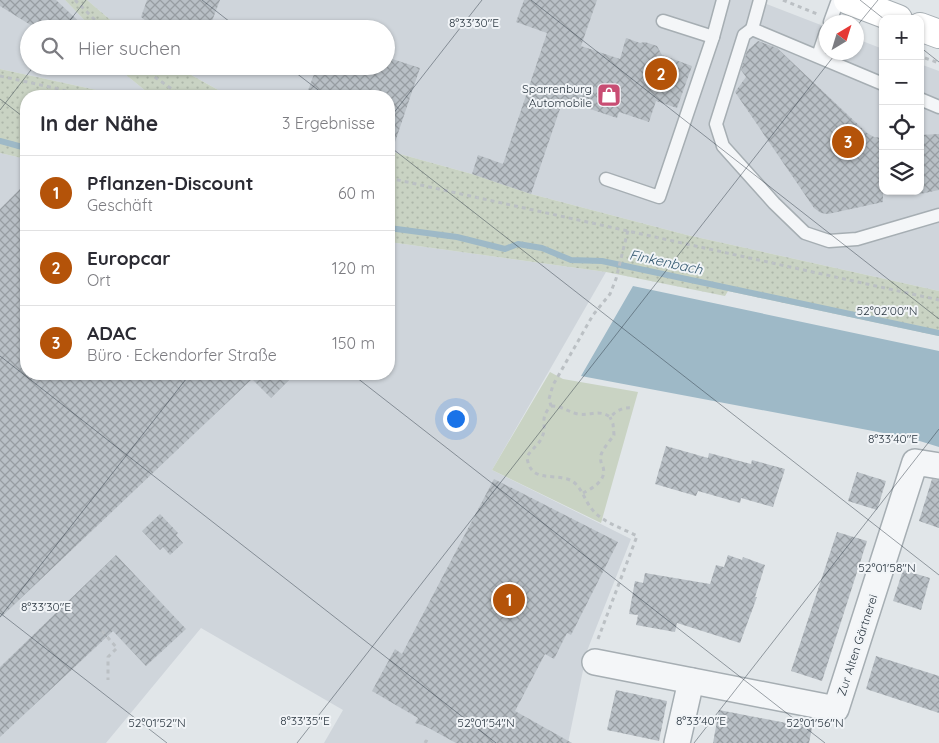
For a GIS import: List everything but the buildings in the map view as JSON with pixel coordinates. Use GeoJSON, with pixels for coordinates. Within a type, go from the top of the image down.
{"type":"FeatureCollection","features":[{"type":"Feature","properties":{"kind":"street"},"geometry":{"type":"LineString","coordinates":[[836,14],[879,17]]}},
{"type":"Feature","properties":{"kind":"street"},"geometry":{"type":"LineString","coordinates":[[924,28],[939,34]]}},
{"type":"Feature","properties":{"kind":"street","name":"Zur Alten Gärtnerei"},"geometry":{"type":"LineString","coordinates":[[595,662],[836,709],[916,462],[939,466]]}},
{"type":"Feature","properties":{"kind":"street"},"geometry":{"type":"LineString","coordinates":[[678,743],[691,681]]}},
{"type":"Feature","properties":{"kind":"lane"},"geometry":{"type":"LineString","coordinates":[[606,178],[659,197],[713,37],[723,0]]}},
{"type":"Feature","properties":{"kind":"lane"},"geometry":{"type":"LineString","coordinates":[[760,0],[752,28],[744,36],[716,124],[723,146],[774,203],[805,233],[830,242],[857,239],[939,214]]}},
{"type":"Feature","properties":{"kind":"lane"},"geometry":{"type":"LineString","coordinates":[[836,14],[838,0]]}},
{"type":"Feature","properties":{"kind":"lane"},"geometry":{"type":"LineString","coordinates":[[663,20],[713,37]]}},
{"type":"Feature","properties":{"kind":"lane"},"geometry":{"type":"LineString","coordinates":[[752,28],[879,82]]}},
{"type":"Feature","properties":{"kind":"lane"},"geometry":{"type":"LineString","coordinates":[[924,101],[939,107]]}},
{"type":"Feature","properties":{"kind":"path"},"geometry":{"type":"LineString","coordinates":[[75,0],[95,20]]}},
{"type":"Feature","properties":{"kind":"path"},"geometry":{"type":"LineString","coordinates":[[782,0],[836,14]]}},
{"type":"Feature","properties":{"kind":"path"},"geometry":{"type":"LineString","coordinates":[[924,57],[939,63]]}},
{"type":"Feature","properties":{"kind":"path"},"geometry":{"type":"LineString","coordinates":[[153,75],[173,90]]}},
{"type":"Feature","properties":{"kind":"path"},"geometry":{"type":"LineString","coordinates":[[0,76],[62,90]]}},
{"type":"Feature","properties":{"kind":"path"},"geometry":{"type":"LineString","coordinates":[[395,179],[939,300]]}},
{"type":"Feature","properties":{"kind":"path"},"geometry":{"type":"LineString","coordinates":[[551,406],[549,399],[553,385],[593,315],[610,294],[616,279],[628,230]]}},
{"type":"Feature","properties":{"kind":"path"},"geometry":{"type":"LineString","coordinates":[[551,406],[560,406],[580,414],[605,413],[610,417],[613,424],[614,435],[600,458],[604,474],[600,482],[583,493]]}},
{"type":"Feature","properties":{"kind":"path"},"geometry":{"type":"LineString","coordinates":[[551,406],[546,412],[543,421],[544,430],[542,438],[527,457],[528,466],[536,474],[571,480],[583,493],[594,512],[637,536],[598,638],[595,662]]}},
{"type":"Feature","properties":{"kind":"path"},"geometry":{"type":"LineString","coordinates":[[610,417],[618,410],[633,408]]}},
{"type":"Feature","properties":{"kind":"path"},"geometry":{"type":"LineString","coordinates":[[102,631],[117,648],[108,657],[108,680]]}},
{"type":"Feature","properties":{"kind":"path"},"geometry":{"type":"LineString","coordinates":[[425,743],[426,741],[430,743]]}},
{"type":"Feature","properties":{"kind":"shaded area"},"geometry":{"type":"Polygon","coordinates":[[[0,0],[65,0],[84,20],[20,20],[20,73],[0,69],[0,0]]]}},
{"type":"Feature","properties":{"kind":"shaded area"},"geometry":{"type":"Polygon","coordinates":[[[87,0],[756,0],[819,24],[819,60],[864,60],[864,42],[879,47],[879,195],[924,195],[924,65],[939,71],[939,291],[687,235],[531,194],[472,174],[395,153],[395,90],[218,90],[191,75],[395,75],[395,20],[110,20],[87,0]]]}},
{"type":"Feature","properties":{"kind":"shaded area"},"geometry":{"type":"Polygon","coordinates":[[[28,75],[126,75],[145,90],[96,90],[28,75]]]}},
{"type":"Feature","properties":{"kind":"shaded area"},"geometry":{"type":"Polygon","coordinates":[[[0,153],[20,158],[20,380],[395,380],[395,243],[606,272],[492,470],[631,539],[587,651],[568,743],[324,743],[343,710],[201,628],[106,743],[0,743],[0,153]]]}},
{"type":"Feature","properties":{"kind":"green space"},"geometry":{"type":"Polygon","coordinates":[[[65,0],[87,0],[110,20],[84,20],[65,0]]]}},
{"type":"Feature","properties":{"kind":"green space"},"geometry":{"type":"Polygon","coordinates":[[[0,69],[20,73],[20,75],[96,90],[20,90],[20,158],[0,153],[0,69]]]}},
{"type":"Feature","properties":{"kind":"green space"},"geometry":{"type":"Polygon","coordinates":[[[126,75],[191,75],[218,90],[145,90],[126,75]]]}},
{"type":"Feature","properties":{"kind":"green space"},"geometry":{"type":"Polygon","coordinates":[[[395,153],[472,174],[531,194],[687,235],[939,291],[939,336],[728,291],[725,296],[606,272],[395,243],[395,153]]]}},
{"type":"Feature","properties":{"kind":"green space"},"geometry":{"type":"Polygon","coordinates":[[[550,372],[563,379],[638,392],[601,523],[492,470],[550,372]]]}},
{"type":"Feature","properties":{"kind":"water"},"geometry":{"type":"Polygon","coordinates":[[[633,286],[939,351],[939,447],[910,438],[581,376],[633,286]]]}},
{"type":"Feature","properties":{"kind":"waterway","name":"Finkenbach"},"geometry":{"type":"LineString","coordinates":[[0,141],[20,146]]}},
{"type":"Feature","properties":{"kind":"waterway","name":"Finkenbach"},"geometry":{"type":"LineString","coordinates":[[395,229],[457,237],[505,249],[518,244],[542,248],[571,260],[602,261],[939,333]]}},
{"type":"Feature","properties":{"kind":"place","name":"Europcar"},"geometry":{"type":"Point","coordinates":[661,74]}},
{"type":"Feature","properties":{"kind":"place","name":"Sparrenburg Automobile"},"geometry":{"type":"Point","coordinates":[609,95]}},
{"type":"Feature","properties":{"kind":"place","name":"ADAC"},"geometry":{"type":"Point","coordinates":[848,142]}},
{"type":"Feature","properties":{"kind":"place","name":"Pflanzen-Discount"},"geometry":{"type":"Point","coordinates":[509,600]}}]}
